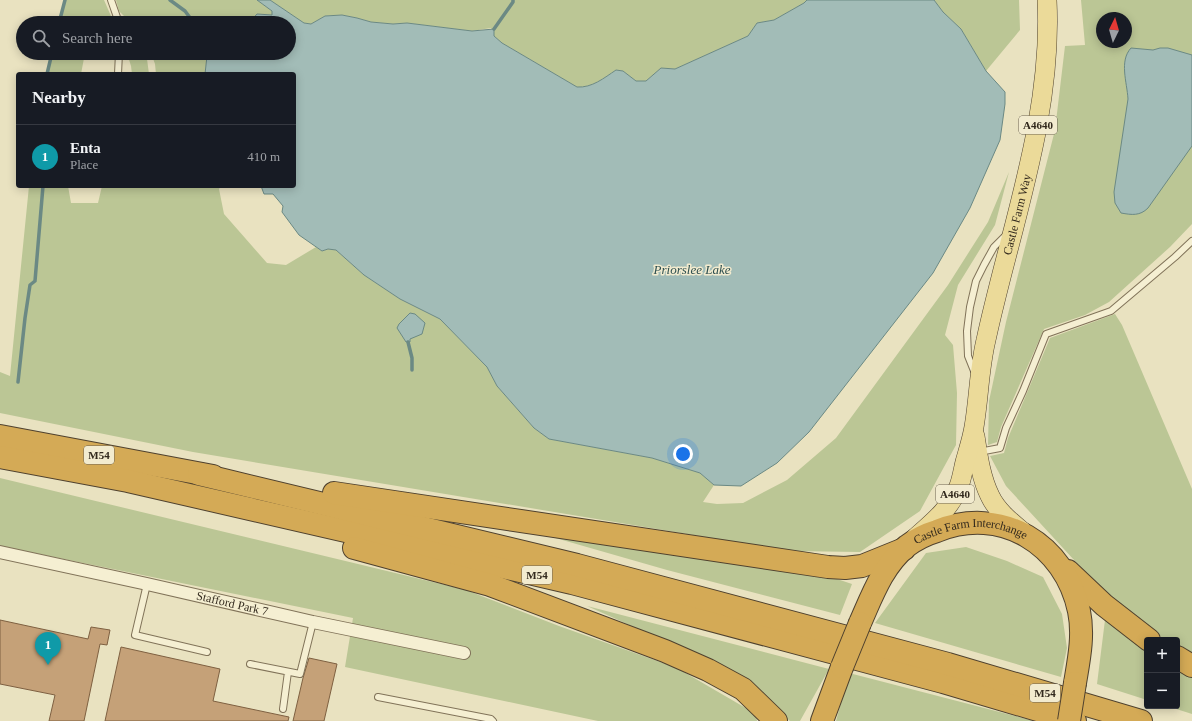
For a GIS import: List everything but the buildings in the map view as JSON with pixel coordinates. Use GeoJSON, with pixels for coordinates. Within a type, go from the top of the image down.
{"type":"FeatureCollection","features":[{"type":"Feature","properties":{"kind":"highway","name":"M54"},"geometry":{"type":"LineString","coordinates":[[0,436],[199,474],[585,567],[948,664],[1141,721]]}},
{"type":"Feature","properties":{"kind":"highway","name":"M54"},"geometry":{"type":"LineString","coordinates":[[0,457],[128,481],[572,583],[936,680],[1075,721]]}},
{"type":"Feature","properties":{"kind":"highway"},"geometry":{"type":"LineString","coordinates":[[199,474],[828,567],[845,568],[862,566],[906,547]]}},
{"type":"Feature","properties":{"kind":"highway"},"geometry":{"type":"LineString","coordinates":[[128,481],[225,513],[498,587],[665,651],[708,670],[743,689],[776,721]]}},
{"type":"Feature","properties":{"kind":"highway","name":"Castle Farm Interchange"},"geometry":{"type":"LineString","coordinates":[[822,721],[860,623],[875,589],[885,572],[906,547],[931,533],[949,526],[971,522],[1005,527],[1028,536],[1042,546],[1054,558],[1069,580],[1077,601],[1081,619],[1081,638],[1069,721]]}},
{"type":"Feature","properties":{"kind":"highway"},"geometry":{"type":"LineString","coordinates":[[1054,558],[1104,604],[1145,637]]}},
{"type":"Feature","properties":{"kind":"highway"},"geometry":{"type":"LineString","coordinates":[[1180,659],[1192,666]]}},
{"type":"Feature","properties":{"kind":"main road","name":"Castle Farm Way"},"geometry":{"type":"LineString","coordinates":[[906,547],[947,508],[959,486],[974,427],[985,342],[1040,115],[1047,54],[1047,0]]}},
{"type":"Feature","properties":{"kind":"main road","name":"Castle Farm Way"},"geometry":{"type":"LineString","coordinates":[[974,427],[981,469],[989,496],[1007,519],[1028,536]]}},
{"type":"Feature","properties":{"kind":"street","name":"Stafford Park 7"},"geometry":{"type":"LineString","coordinates":[[0,552],[313,622],[464,653]]}},
{"type":"Feature","properties":{"kind":"lane"},"geometry":{"type":"LineString","coordinates":[[111,0],[117,16]]}},
{"type":"Feature","properties":{"kind":"lane"},"geometry":{"type":"LineString","coordinates":[[118,72],[119,60]]}},
{"type":"Feature","properties":{"kind":"lane"},"geometry":{"type":"LineString","coordinates":[[978,452],[1000,448],[1006,428],[1046,334],[1111,311],[1192,241]]}},
{"type":"Feature","properties":{"kind":"lane"},"geometry":{"type":"LineString","coordinates":[[147,584],[135,635],[207,652]]}},
{"type":"Feature","properties":{"kind":"lane"},"geometry":{"type":"LineString","coordinates":[[250,664],[300,674],[313,622]]}},
{"type":"Feature","properties":{"kind":"lane"},"geometry":{"type":"LineString","coordinates":[[283,709],[288,672]]}},
{"type":"Feature","properties":{"kind":"lane"},"geometry":{"type":"LineString","coordinates":[[378,697],[491,719],[493,721]]}},
{"type":"Feature","properties":{"kind":"green space"},"geometry":{"type":"Polygon","coordinates":[[[65,0],[104,0],[111,16],[61,16],[65,0]]]}},
{"type":"Feature","properties":{"kind":"green space"},"geometry":{"type":"Polygon","coordinates":[[[116,0],[257,0],[272,11],[272,15],[124,16],[119,11],[116,0]]]}},
{"type":"Feature","properties":{"kind":"green space"},"geometry":{"type":"Polygon","coordinates":[[[270,0],[807,0],[774,20],[757,23],[748,36],[675,69],[661,68],[646,81],[636,81],[623,71],[616,70],[593,84],[582,87],[577,87],[502,43],[494,36],[491,28],[472,31],[407,23],[393,24],[371,22],[342,15],[325,16],[311,24],[304,23],[296,16],[294,16],[270,0]]]}},
{"type":"Feature","properties":{"kind":"green space"},"geometry":{"type":"Polygon","coordinates":[[[934,0],[1019,0],[1020,30],[986,71],[961,29],[943,12],[934,0]]]}},
{"type":"Feature","properties":{"kind":"green space"},"geometry":{"type":"Polygon","coordinates":[[[1081,0],[1192,0],[1192,224],[1170,247],[1109,302],[1085,315],[1044,329],[1001,427],[997,442],[988,445],[989,401],[1006,322],[1055,130],[1065,46],[1085,45],[1081,0]]]}},
{"type":"Feature","properties":{"kind":"green space"},"geometry":{"type":"Polygon","coordinates":[[[50,60],[84,60],[81,72],[47,72],[50,60]]]}},
{"type":"Feature","properties":{"kind":"green space"},"geometry":{"type":"Polygon","coordinates":[[[129,60],[147,60],[149,72],[132,72],[129,60]]]}},
{"type":"Feature","properties":{"kind":"green space"},"geometry":{"type":"Polygon","coordinates":[[[154,60],[207,60],[205,72],[156,72],[154,60]]]}},
{"type":"Feature","properties":{"kind":"green space"},"geometry":{"type":"Polygon","coordinates":[[[1009,172],[995,225],[958,285],[945,335],[953,345],[957,393],[956,445],[920,511],[860,552],[789,551],[193,452],[0,413],[0,372],[10,376],[29,188],[68,188],[71,203],[98,203],[102,188],[220,188],[224,214],[267,263],[286,265],[316,247],[322,251],[328,249],[336,250],[364,275],[400,299],[440,319],[487,367],[497,386],[534,428],[549,439],[652,458],[700,473],[714,485],[703,502],[717,504],[743,503],[787,480],[836,438],[948,285],[988,222],[1009,172]]]}},
{"type":"Feature","properties":{"kind":"green space"},"geometry":{"type":"Polygon","coordinates":[[[1115,314],[1122,325],[1192,489],[1192,657],[1180,651],[1180,637],[1161,637],[1097,585],[1006,486],[990,456],[1004,453],[1008,438],[1050,338],[1115,314]]]}},
{"type":"Feature","properties":{"kind":"green space"},"geometry":{"type":"Polygon","coordinates":[[[0,478],[466,590],[559,626],[677,668],[756,714],[757,721],[598,721],[345,667],[353,618],[0,546],[0,478]]]}},
{"type":"Feature","properties":{"kind":"green space"},"geometry":{"type":"Polygon","coordinates":[[[538,533],[837,579],[852,584],[840,615],[667,570],[538,533]]]}},
{"type":"Feature","properties":{"kind":"green space"},"geometry":{"type":"Polygon","coordinates":[[[966,547],[1007,561],[1043,577],[1062,614],[1067,648],[1061,677],[875,623],[926,553],[966,547]]]}},
{"type":"Feature","properties":{"kind":"green space"},"geometry":{"type":"Polygon","coordinates":[[[587,606],[829,669],[800,721],[790,721],[741,680],[714,663],[587,606]]]}},
{"type":"Feature","properties":{"kind":"green space"},"geometry":{"type":"Polygon","coordinates":[[[1105,620],[1144,644],[1144,699],[1097,684],[1105,620]]]}},
{"type":"Feature","properties":{"kind":"green space"},"geometry":{"type":"Polygon","coordinates":[[[1180,666],[1192,674],[1192,714],[1176,709],[1180,709],[1180,666]]]}},
{"type":"Feature","properties":{"kind":"green space"},"geometry":{"type":"Polygon","coordinates":[[[849,673],[1034,721],[836,721],[849,673]]]}},
{"type":"Feature","properties":{"kind":"water","name":"Priorslee Lake"},"geometry":{"type":"Polygon","coordinates":[[[257,0],[270,0],[294,16],[255,16],[257,14],[272,15],[272,11],[257,0]]]}},
{"type":"Feature","properties":{"kind":"water","name":"Priorslee Lake"},"geometry":{"type":"Polygon","coordinates":[[[807,0],[934,0],[943,12],[961,29],[986,71],[1005,92],[1005,104],[1000,140],[970,208],[933,273],[809,432],[777,463],[741,486],[714,485],[700,473],[652,458],[549,439],[534,428],[497,386],[487,367],[440,319],[400,299],[364,275],[336,250],[328,249],[322,251],[299,235],[282,212],[283,206],[273,194],[264,194],[262,188],[296,188],[296,72],[205,72],[207,60],[296,60],[296,18],[304,23],[311,24],[325,16],[342,15],[371,22],[393,24],[407,23],[472,31],[494,29],[494,36],[502,43],[577,87],[593,84],[616,70],[623,71],[636,81],[646,81],[661,68],[675,69],[748,36],[757,23],[774,20],[807,0]]]}},
{"type":"Feature","properties":{"kind":"water"},"geometry":{"type":"Polygon","coordinates":[[[1131,48],[1153,50],[1168,48],[1192,55],[1192,146],[1148,208],[1139,214],[1121,213],[1115,203],[1114,192],[1128,99],[1125,72],[1125,59],[1131,48]]]}},
{"type":"Feature","properties":{"kind":"water"},"geometry":{"type":"Polygon","coordinates":[[[410,313],[415,314],[425,323],[422,334],[410,339],[410,342],[406,342],[397,328],[410,313]]]}},
{"type":"Feature","properties":{"kind":"waterway"},"geometry":{"type":"LineString","coordinates":[[61,16],[65,0]]}},
{"type":"Feature","properties":{"kind":"waterway"},"geometry":{"type":"LineString","coordinates":[[170,0],[185,11],[189,16]]}},
{"type":"Feature","properties":{"kind":"waterway"},"geometry":{"type":"LineString","coordinates":[[494,29],[513,0]]}},
{"type":"Feature","properties":{"kind":"waterway"},"geometry":{"type":"LineString","coordinates":[[47,72],[50,60]]}},
{"type":"Feature","properties":{"kind":"waterway"},"geometry":{"type":"LineString","coordinates":[[18,382],[30,285],[35,281],[43,188]]}},
{"type":"Feature","properties":{"kind":"waterway"},"geometry":{"type":"LineString","coordinates":[[408,342],[412,358],[412,370]]}},
{"type":"Feature","properties":{"kind":"place","name":"Enta"},"geometry":{"type":"Point","coordinates":[48,665]}}]}
